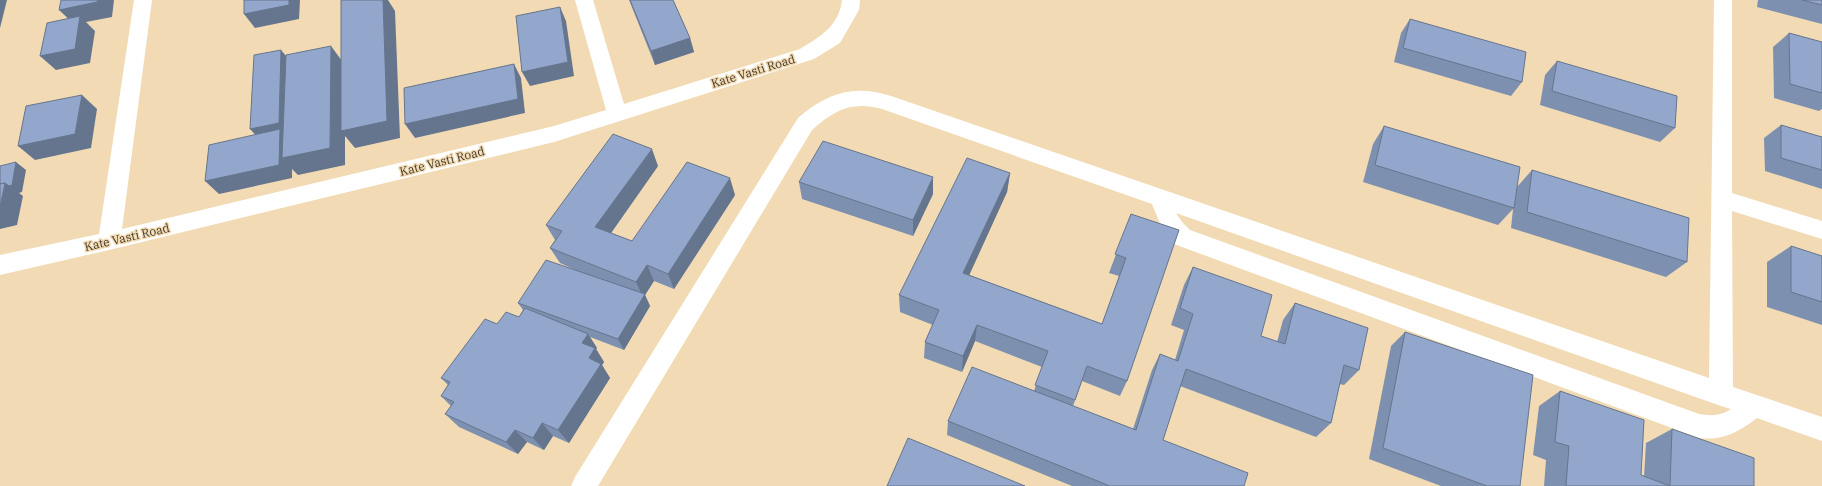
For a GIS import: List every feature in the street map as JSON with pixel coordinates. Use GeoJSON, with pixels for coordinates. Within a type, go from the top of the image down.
{"type":"FeatureCollection","features":[{"type":"Feature","properties":{"kind":"street"},"geometry":{"type":"LineString","coordinates":[[109,241],[143,0]]}},
{"type":"Feature","properties":{"kind":"street"},"geometry":{"type":"LineString","coordinates":[[584,0],[616,114]]}},
{"type":"Feature","properties":{"kind":"street","name":"Kate Vasti Road"},"geometry":{"type":"LineString","coordinates":[[0,265],[109,241],[554,134],[807,54],[833,38],[850,10],[851,0]]}},
{"type":"Feature","properties":{"kind":"street"},"geometry":{"type":"LineString","coordinates":[[1721,395],[1723,0]]}},
{"type":"Feature","properties":{"kind":"street"},"geometry":{"type":"LineString","coordinates":[[584,486],[805,124],[823,108],[840,101],[859,97],[884,102],[1822,429]]}},
{"type":"Feature","properties":{"kind":"street"},"geometry":{"type":"LineString","coordinates":[[1160,198],[1169,223],[1182,237],[1698,426],[1713,429],[1726,426],[1754,406]]}},
{"type":"Feature","properties":{"kind":"street"},"geometry":{"type":"LineString","coordinates":[[1721,199],[1822,230]]}},
{"type":"Feature","properties":{"kind":"building"},"geometry":{"type":"Polygon","coordinates":[[[61,0],[98,0],[97,2],[59,10],[61,0]]]}},
{"type":"Feature","properties":{"kind":"building"},"geometry":{"type":"Polygon","coordinates":[[[244,0],[289,0],[289,5],[244,14],[244,0]]]}},
{"type":"Feature","properties":{"kind":"building"},"geometry":{"type":"Polygon","coordinates":[[[341,0],[383,0],[387,121],[341,131],[341,0]]]}},
{"type":"Feature","properties":{"kind":"building"},"geometry":{"type":"Polygon","coordinates":[[[630,0],[673,0],[690,38],[651,51],[630,0]]]}},
{"type":"Feature","properties":{"kind":"building"},"geometry":{"type":"Polygon","coordinates":[[[1802,0],[1822,0],[1822,5],[1802,0]]]}},
{"type":"Feature","properties":{"kind":"building"},"geometry":{"type":"Polygon","coordinates":[[[560,7],[568,62],[522,72],[516,16],[560,7]]]}},
{"type":"Feature","properties":{"kind":"building"},"geometry":{"type":"Polygon","coordinates":[[[80,16],[75,49],[40,56],[47,23],[80,16]]]}},
{"type":"Feature","properties":{"kind":"building"},"geometry":{"type":"Polygon","coordinates":[[[1410,19],[1526,52],[1522,82],[1403,48],[1410,19]]]}},
{"type":"Feature","properties":{"kind":"building"},"geometry":{"type":"Polygon","coordinates":[[[1789,33],[1822,42],[1822,93],[1790,84],[1789,33]]]}},
{"type":"Feature","properties":{"kind":"building"},"geometry":{"type":"Polygon","coordinates":[[[331,46],[330,148],[282,158],[286,55],[331,46]]]}},
{"type":"Feature","properties":{"kind":"building"},"geometry":{"type":"Polygon","coordinates":[[[281,50],[279,123],[250,129],[254,55],[281,50]]]}},
{"type":"Feature","properties":{"kind":"building"},"geometry":{"type":"Polygon","coordinates":[[[1557,61],[1677,96],[1675,128],[1552,91],[1557,61]]]}},
{"type":"Feature","properties":{"kind":"building"},"geometry":{"type":"Polygon","coordinates":[[[514,64],[518,99],[405,124],[404,88],[514,64]]]}},
{"type":"Feature","properties":{"kind":"building"},"geometry":{"type":"Polygon","coordinates":[[[82,95],[75,134],[18,146],[26,106],[82,95]]]}},
{"type":"Feature","properties":{"kind":"building"},"geometry":{"type":"Polygon","coordinates":[[[1781,125],[1822,137],[1822,170],[1781,158],[1781,125]]]}},
{"type":"Feature","properties":{"kind":"building"},"geometry":{"type":"Polygon","coordinates":[[[1384,126],[1520,167],[1514,208],[1375,165],[1384,126]]]}},
{"type":"Feature","properties":{"kind":"building"},"geometry":{"type":"Polygon","coordinates":[[[280,129],[279,165],[205,181],[209,145],[280,129]]]}},
{"type":"Feature","properties":{"kind":"building"},"geometry":{"type":"Polygon","coordinates":[[[613,134],[652,149],[595,227],[632,241],[687,162],[730,178],[668,274],[647,265],[636,282],[550,248],[562,231],[546,225],[613,134]]]}},
{"type":"Feature","properties":{"kind":"building"},"geometry":{"type":"Polygon","coordinates":[[[823,141],[933,177],[913,220],[799,182],[823,141]]]}},
{"type":"Feature","properties":{"kind":"building"},"geometry":{"type":"Polygon","coordinates":[[[967,158],[1010,173],[963,273],[1102,324],[1126,258],[1115,254],[1131,214],[1179,230],[1127,381],[1087,366],[1075,400],[1035,385],[1048,351],[977,325],[963,356],[925,342],[939,310],[899,295],[967,158]]]}},
{"type":"Feature","properties":{"kind":"building"},"geometry":{"type":"Polygon","coordinates":[[[16,162],[12,185],[9,186],[5,183],[0,184],[0,166],[16,162]]]}},
{"type":"Feature","properties":{"kind":"building"},"geometry":{"type":"Polygon","coordinates":[[[1532,170],[1689,218],[1687,262],[1527,212],[1532,170]]]}},
{"type":"Feature","properties":{"kind":"building"},"geometry":{"type":"Polygon","coordinates":[[[5,183],[0,207],[0,184],[5,183]]]}},
{"type":"Feature","properties":{"kind":"building"},"geometry":{"type":"Polygon","coordinates":[[[1791,246],[1822,256],[1822,302],[1791,292],[1791,246]]]}},
{"type":"Feature","properties":{"kind":"building"},"geometry":{"type":"Polygon","coordinates":[[[546,260],[645,294],[618,339],[518,303],[546,260]]]}},
{"type":"Feature","properties":{"kind":"building"},"geometry":{"type":"Polygon","coordinates":[[[1193,267],[1272,295],[1261,336],[1285,344],[1295,303],[1368,328],[1359,370],[1344,365],[1331,423],[1186,369],[1163,440],[1248,473],[1244,486],[1110,486],[948,421],[972,367],[1136,430],[1160,354],[1178,361],[1193,314],[1180,308],[1193,267]]]}},
{"type":"Feature","properties":{"kind":"building"},"geometry":{"type":"Polygon","coordinates":[[[525,308],[588,334],[582,343],[595,348],[589,358],[601,364],[558,430],[542,423],[533,438],[515,430],[506,442],[445,414],[454,402],[441,396],[450,382],[441,378],[485,319],[497,324],[506,312],[519,317],[525,308]]]}},
{"type":"Feature","properties":{"kind":"building"},"geometry":{"type":"Polygon","coordinates":[[[1405,332],[1533,375],[1520,486],[1487,486],[1383,448],[1405,332]]]}},
{"type":"Feature","properties":{"kind":"building"},"geometry":{"type":"Polygon","coordinates":[[[1560,391],[1644,420],[1641,475],[1670,486],[1566,486],[1569,446],[1555,442],[1560,391]]]}},
{"type":"Feature","properties":{"kind":"building"},"geometry":{"type":"Polygon","coordinates":[[[1672,429],[1754,458],[1754,486],[1670,486],[1672,429]]]}},
{"type":"Feature","properties":{"kind":"building"},"geometry":{"type":"Polygon","coordinates":[[[908,438],[1025,486],[887,486],[908,438]]]}}]}
